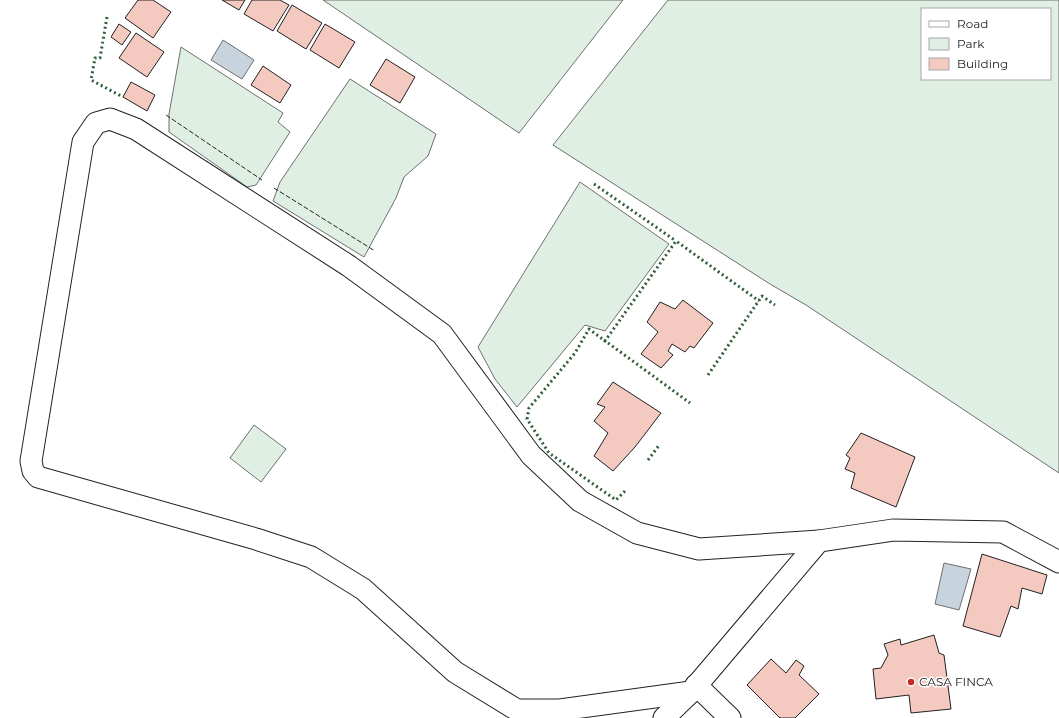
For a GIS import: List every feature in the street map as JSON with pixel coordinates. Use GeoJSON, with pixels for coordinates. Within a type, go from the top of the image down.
{"type":"FeatureCollection","features":[{"type":"Feature","properties":{"kind":"street"},"geometry":{"type":"LineString","coordinates":[[730,718],[693,688],[560,710],[517,710],[455,672],[363,589],[311,558],[256,540],[38,477],[33,471],[31,461],[83,142],[96,123],[110,119],[136,129],[349,266],[442,334],[531,455],[580,501],[637,532],[699,549],[819,541],[893,530],[1003,532],[1059,562]]}},
{"type":"Feature","properties":{"kind":"street"},"geometry":{"type":"LineString","coordinates":[[664,718],[693,688],[819,541]]}},
{"type":"Feature","properties":{"kind":"green space"},"geometry":{"type":"Polygon","coordinates":[[[323,0],[623,0],[519,133],[323,0]]]}},
{"type":"Feature","properties":{"kind":"green space"},"geometry":{"type":"Polygon","coordinates":[[[668,0],[1059,0],[1059,473],[806,305],[770,284],[553,145],[668,0]]]}},
{"type":"Feature","properties":{"kind":"green space"},"geometry":{"type":"Polygon","coordinates":[[[181,47],[283,113],[278,122],[290,132],[256,185],[247,187],[169,132],[169,114],[181,47]]]}},
{"type":"Feature","properties":{"kind":"green space"},"geometry":{"type":"Polygon","coordinates":[[[350,79],[436,134],[428,156],[404,177],[396,198],[364,257],[273,201],[280,182],[350,79]]]}},
{"type":"Feature","properties":{"kind":"green space"},"geometry":{"type":"Polygon","coordinates":[[[580,182],[669,244],[605,331],[585,325],[517,407],[495,379],[478,347],[580,182]]]}},
{"type":"Feature","properties":{"kind":"green space"},"geometry":{"type":"Polygon","coordinates":[[[254,425],[286,449],[261,482],[230,458],[254,425]]]}},
{"type":"Feature","properties":{"kind":"shaded area"},"geometry":{"type":"Polygon","coordinates":[[[223,40],[254,60],[242,79],[211,60],[223,40]]]}},
{"type":"Feature","properties":{"kind":"shaded area"},"geometry":{"type":"Polygon","coordinates":[[[944,563],[971,569],[959,610],[935,604],[944,563]]]}},
{"type":"Feature","properties":{"kind":"building"},"geometry":{"type":"Polygon","coordinates":[[[138,0],[153,0],[171,12],[153,38],[125,18],[138,0]]]}},
{"type":"Feature","properties":{"kind":"building"},"geometry":{"type":"Polygon","coordinates":[[[222,0],[245,0],[239,10],[222,0]]]}},
{"type":"Feature","properties":{"kind":"building"},"geometry":{"type":"Polygon","coordinates":[[[252,0],[280,0],[289,5],[273,31],[244,14],[252,0]]]}},
{"type":"Feature","properties":{"kind":"building"},"geometry":{"type":"Polygon","coordinates":[[[292,5],[322,23],[306,49],[277,31],[292,5]]]}},
{"type":"Feature","properties":{"kind":"building"},"geometry":{"type":"Polygon","coordinates":[[[119,24],[131,32],[122,45],[111,37],[119,24]]]}},
{"type":"Feature","properties":{"kind":"building"},"geometry":{"type":"Polygon","coordinates":[[[325,24],[355,42],[339,68],[310,50],[325,24]]]}},
{"type":"Feature","properties":{"kind":"building"},"geometry":{"type":"Polygon","coordinates":[[[136,33],[164,52],[147,77],[119,58],[136,33]]]}},
{"type":"Feature","properties":{"kind":"building"},"geometry":{"type":"Polygon","coordinates":[[[386,59],[415,77],[400,103],[370,85],[386,59]]]}},
{"type":"Feature","properties":{"kind":"building"},"geometry":{"type":"Polygon","coordinates":[[[263,66],[291,85],[280,103],[251,85],[263,66]]]}},
{"type":"Feature","properties":{"kind":"building"},"geometry":{"type":"Polygon","coordinates":[[[131,82],[155,95],[147,111],[123,97],[131,82]]]}},
{"type":"Feature","properties":{"kind":"building"},"geometry":{"type":"Polygon","coordinates":[[[683,300],[713,323],[694,348],[690,346],[685,352],[672,344],[668,351],[673,355],[661,368],[641,354],[658,332],[647,322],[660,302],[675,309],[683,300]]]}},
{"type":"Feature","properties":{"kind":"building"},"geometry":{"type":"Polygon","coordinates":[[[613,382],[661,413],[635,447],[613,471],[594,456],[608,433],[594,421],[605,407],[597,404],[613,382]]]}},
{"type":"Feature","properties":{"kind":"building"},"geometry":{"type":"Polygon","coordinates":[[[861,433],[915,457],[896,507],[851,488],[855,473],[845,469],[850,458],[846,455],[861,433]]]}},
{"type":"Feature","properties":{"kind":"building"},"geometry":{"type":"Polygon","coordinates":[[[982,554],[1047,575],[1042,594],[1022,588],[1018,609],[1011,606],[1000,637],[963,626],[982,554]]]}},
{"type":"Feature","properties":{"kind":"building","name":"CASA FINCA"},"geometry":{"type":"Polygon","coordinates":[[[934,635],[939,653],[944,655],[951,709],[911,713],[909,695],[876,699],[873,669],[881,668],[888,655],[884,644],[900,639],[901,645],[934,635]]]}},
{"type":"Feature","properties":{"kind":"building"},"geometry":{"type":"Polygon","coordinates":[[[771,659],[786,673],[796,660],[804,666],[799,675],[819,694],[795,718],[780,718],[747,685],[771,659]]]}},
{"type":"Feature","properties":{"kind":"hedge"},"geometry":{"type":"LineString","coordinates":[[107,17],[100,58],[95,58],[91,80],[123,97]]}},
{"type":"Feature","properties":{"kind":"hedge"},"geometry":{"type":"LineString","coordinates":[[594,184],[676,241]]}},
{"type":"Feature","properties":{"kind":"hedge"},"geometry":{"type":"LineString","coordinates":[[625,491],[616,500],[549,453],[527,419],[529,408],[575,353],[589,329],[605,341],[676,241],[759,301]]}},
{"type":"Feature","properties":{"kind":"hedge"},"geometry":{"type":"LineString","coordinates":[[708,375],[762,296],[775,305]]}},
{"type":"Feature","properties":{"kind":"hedge"},"geometry":{"type":"LineString","coordinates":[[604,340],[690,403]]}},
{"type":"Feature","properties":{"kind":"hedge"},"geometry":{"type":"LineString","coordinates":[[648,460],[660,444]]}},
{"type":"Feature","properties":{"kind":"fence"},"geometry":{"type":"LineString","coordinates":[[166,115],[262,180]]}},
{"type":"Feature","properties":{"kind":"fence"},"geometry":{"type":"LineString","coordinates":[[274,188],[375,251]]}},
{"type":"Feature","properties":{"kind":"place","name":"CASA FINCA"},"geometry":{"type":"Point","coordinates":[911,682]}}]}
